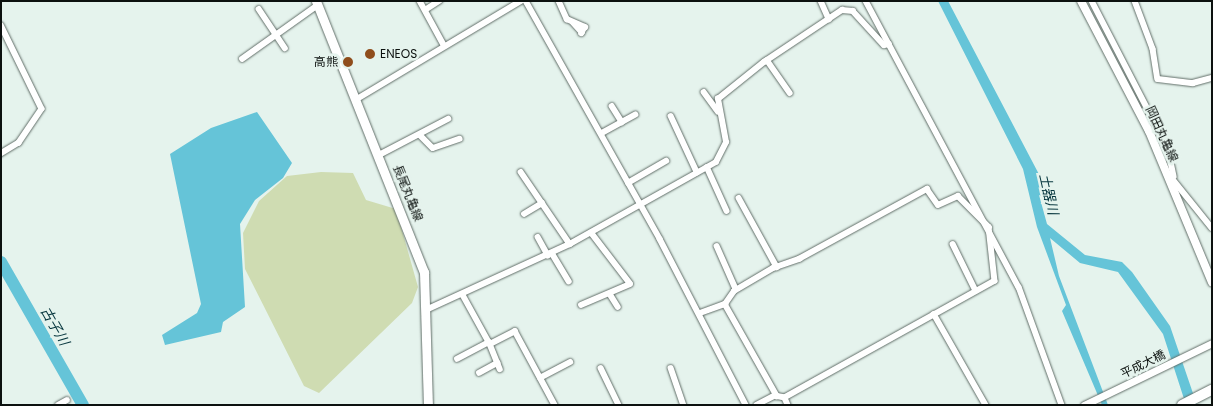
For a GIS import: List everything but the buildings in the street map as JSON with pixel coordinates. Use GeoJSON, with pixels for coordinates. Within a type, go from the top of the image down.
{"type":"FeatureCollection","features":[{"type":"Feature","properties":{"kind":"highway"},"geometry":{"type":"LineString","coordinates":[[1182,405],[1212,390]]}},
{"type":"Feature","properties":{"kind":"main road","name":"岡田丸亀線"},"geometry":{"type":"LineString","coordinates":[[1081,1],[1172,177],[1212,282]]}},
{"type":"Feature","properties":{"kind":"main road","name":"長尾丸亀線"},"geometry":{"type":"LineString","coordinates":[[317,3],[357,99],[424,272],[428,309],[428,405]]}},
{"type":"Feature","properties":{"kind":"street"},"geometry":{"type":"LineString","coordinates":[[420,1],[444,44]]}},
{"type":"Feature","properties":{"kind":"street"},"geometry":{"type":"LineString","coordinates":[[425,10],[439,1]]}},
{"type":"Feature","properties":{"kind":"street"},"geometry":{"type":"LineString","coordinates":[[357,99],[444,44],[521,1]]}},
{"type":"Feature","properties":{"kind":"street"},"geometry":{"type":"LineString","coordinates":[[526,1],[602,133],[700,313],[746,405]]}},
{"type":"Feature","properties":{"kind":"street"},"geometry":{"type":"LineString","coordinates":[[560,1],[573,23]]}},
{"type":"Feature","properties":{"kind":"street"},"geometry":{"type":"LineString","coordinates":[[821,1],[830,19]]}},
{"type":"Feature","properties":{"kind":"street"},"geometry":{"type":"LineString","coordinates":[[866,1],[989,227],[1019,287],[1062,405]]}},
{"type":"Feature","properties":{"kind":"street"},"geometry":{"type":"LineString","coordinates":[[1092,1],[1168,148],[1172,177],[1212,228]]}},
{"type":"Feature","properties":{"kind":"street"},"geometry":{"type":"LineString","coordinates":[[1135,1],[1153,49],[1158,79],[1193,83],[1212,78]]}},
{"type":"Feature","properties":{"kind":"street"},"geometry":{"type":"LineString","coordinates":[[242,59],[277,36],[317,3]]}},
{"type":"Feature","properties":{"kind":"street"},"geometry":{"type":"LineString","coordinates":[[259,9],[285,48]]}},
{"type":"Feature","properties":{"kind":"street"},"geometry":{"type":"LineString","coordinates":[[718,111],[718,99],[767,60],[842,10],[853,11],[884,45],[889,44]]}},
{"type":"Feature","properties":{"kind":"street"},"geometry":{"type":"LineString","coordinates":[[1,25],[42,110],[19,142],[1,154]]}},
{"type":"Feature","properties":{"kind":"street"},"geometry":{"type":"LineString","coordinates":[[767,60],[790,93]]}},
{"type":"Feature","properties":{"kind":"street"},"geometry":{"type":"LineString","coordinates":[[428,309],[463,295],[591,234],[707,167],[722,154],[726,142],[726,128],[718,111],[704,92]]}},
{"type":"Feature","properties":{"kind":"street"},"geometry":{"type":"LineString","coordinates":[[612,106],[622,122]]}},
{"type":"Feature","properties":{"kind":"street"},"geometry":{"type":"LineString","coordinates":[[602,133],[634,115]]}},
{"type":"Feature","properties":{"kind":"street"},"geometry":{"type":"LineString","coordinates":[[671,116],[697,172]]}},
{"type":"Feature","properties":{"kind":"street"},"geometry":{"type":"LineString","coordinates":[[379,156],[448,119]]}},
{"type":"Feature","properties":{"kind":"street"},"geometry":{"type":"LineString","coordinates":[[420,135],[433,148],[459,139]]}},
{"type":"Feature","properties":{"kind":"street"},"geometry":{"type":"LineString","coordinates":[[628,183],[666,161]]}},
{"type":"Feature","properties":{"kind":"street"},"geometry":{"type":"LineString","coordinates":[[707,167],[727,211]]}},
{"type":"Feature","properties":{"kind":"street"},"geometry":{"type":"LineString","coordinates":[[521,172],[570,244]]}},
{"type":"Feature","properties":{"kind":"street"},"geometry":{"type":"LineString","coordinates":[[700,313],[725,304],[736,289],[777,266],[799,259],[927,189],[938,205],[958,196],[989,227],[994,281],[785,398],[777,396],[757,405]]}},
{"type":"Feature","properties":{"kind":"street"},"geometry":{"type":"LineString","coordinates":[[739,198],[777,266]]}},
{"type":"Feature","properties":{"kind":"street"},"geometry":{"type":"LineString","coordinates":[[524,214],[542,203]]}},
{"type":"Feature","properties":{"kind":"street"},"geometry":{"type":"LineString","coordinates":[[581,305],[630,284],[591,234]]}},
{"type":"Feature","properties":{"kind":"street"},"geometry":{"type":"LineString","coordinates":[[538,237],[569,281]]}},
{"type":"Feature","properties":{"kind":"street"},"geometry":{"type":"LineString","coordinates":[[953,244],[976,291]]}},
{"type":"Feature","properties":{"kind":"street"},"geometry":{"type":"LineString","coordinates":[[718,246],[736,289]]}},
{"type":"Feature","properties":{"kind":"street"},"geometry":{"type":"LineString","coordinates":[[610,294],[618,307]]}},
{"type":"Feature","properties":{"kind":"street"},"geometry":{"type":"LineString","coordinates":[[463,295],[490,343],[499,366],[479,373]]}},
{"type":"Feature","properties":{"kind":"street"},"geometry":{"type":"LineString","coordinates":[[725,304],[777,396]]}},
{"type":"Feature","properties":{"kind":"street"},"geometry":{"type":"LineString","coordinates":[[934,314],[986,405]]}},
{"type":"Feature","properties":{"kind":"street"},"geometry":{"type":"LineString","coordinates":[[457,359],[515,331],[555,405]]}},
{"type":"Feature","properties":{"kind":"street","name":"平成大橋"},"geometry":{"type":"LineString","coordinates":[[1084,405],[1212,343]]}},
{"type":"Feature","properties":{"kind":"street"},"geometry":{"type":"LineString","coordinates":[[540,378],[570,362]]}},
{"type":"Feature","properties":{"kind":"street"},"geometry":{"type":"LineString","coordinates":[[601,368],[619,405]]}},
{"type":"Feature","properties":{"kind":"street"},"geometry":{"type":"LineString","coordinates":[[671,368],[684,405]]}},
{"type":"Feature","properties":{"kind":"street"},"geometry":{"type":"LineString","coordinates":[[785,398],[788,405]]}},
{"type":"Feature","properties":{"kind":"street"},"geometry":{"type":"LineString","coordinates":[[58,405],[67,400]]}},
{"type":"Feature","properties":{"kind":"green space"},"geometry":{"type":"Polygon","coordinates":[[[321,172],[353,173],[366,200],[396,209],[418,287],[412,303],[319,393],[304,386],[245,269],[243,233],[259,201],[287,176],[321,172]]]}},
{"type":"Feature","properties":{"kind":"water","name":"土器川"},"geometry":{"type":"Polygon","coordinates":[[[938,1],[948,1],[1053,201],[1039,195],[1047,224],[1085,255],[1122,262],[1132,272],[1170,326],[1197,405],[1186,405],[1163,334],[1118,272],[1080,263],[1050,238],[1059,276],[1108,405],[1102,405],[1062,311],[1066,305],[1037,227],[1023,169],[938,1]]]}},
{"type":"Feature","properties":{"kind":"water"},"geometry":{"type":"Polygon","coordinates":[[[257,112],[292,163],[283,178],[255,200],[240,224],[245,307],[223,322],[221,332],[165,345],[162,335],[197,313],[201,304],[170,154],[211,128],[257,112]]]}},
{"type":"Feature","properties":{"kind":"waterway","name":"古子川"},"geometry":{"type":"LineString","coordinates":[[1,262],[83,405]]}},
{"type":"Feature","properties":{"kind":"place","name":"ENEOS"},"geometry":{"type":"Point","coordinates":[370,54]}},
{"type":"Feature","properties":{"kind":"place","name":"高熊"},"geometry":{"type":"Point","coordinates":[348,62]}}]}
